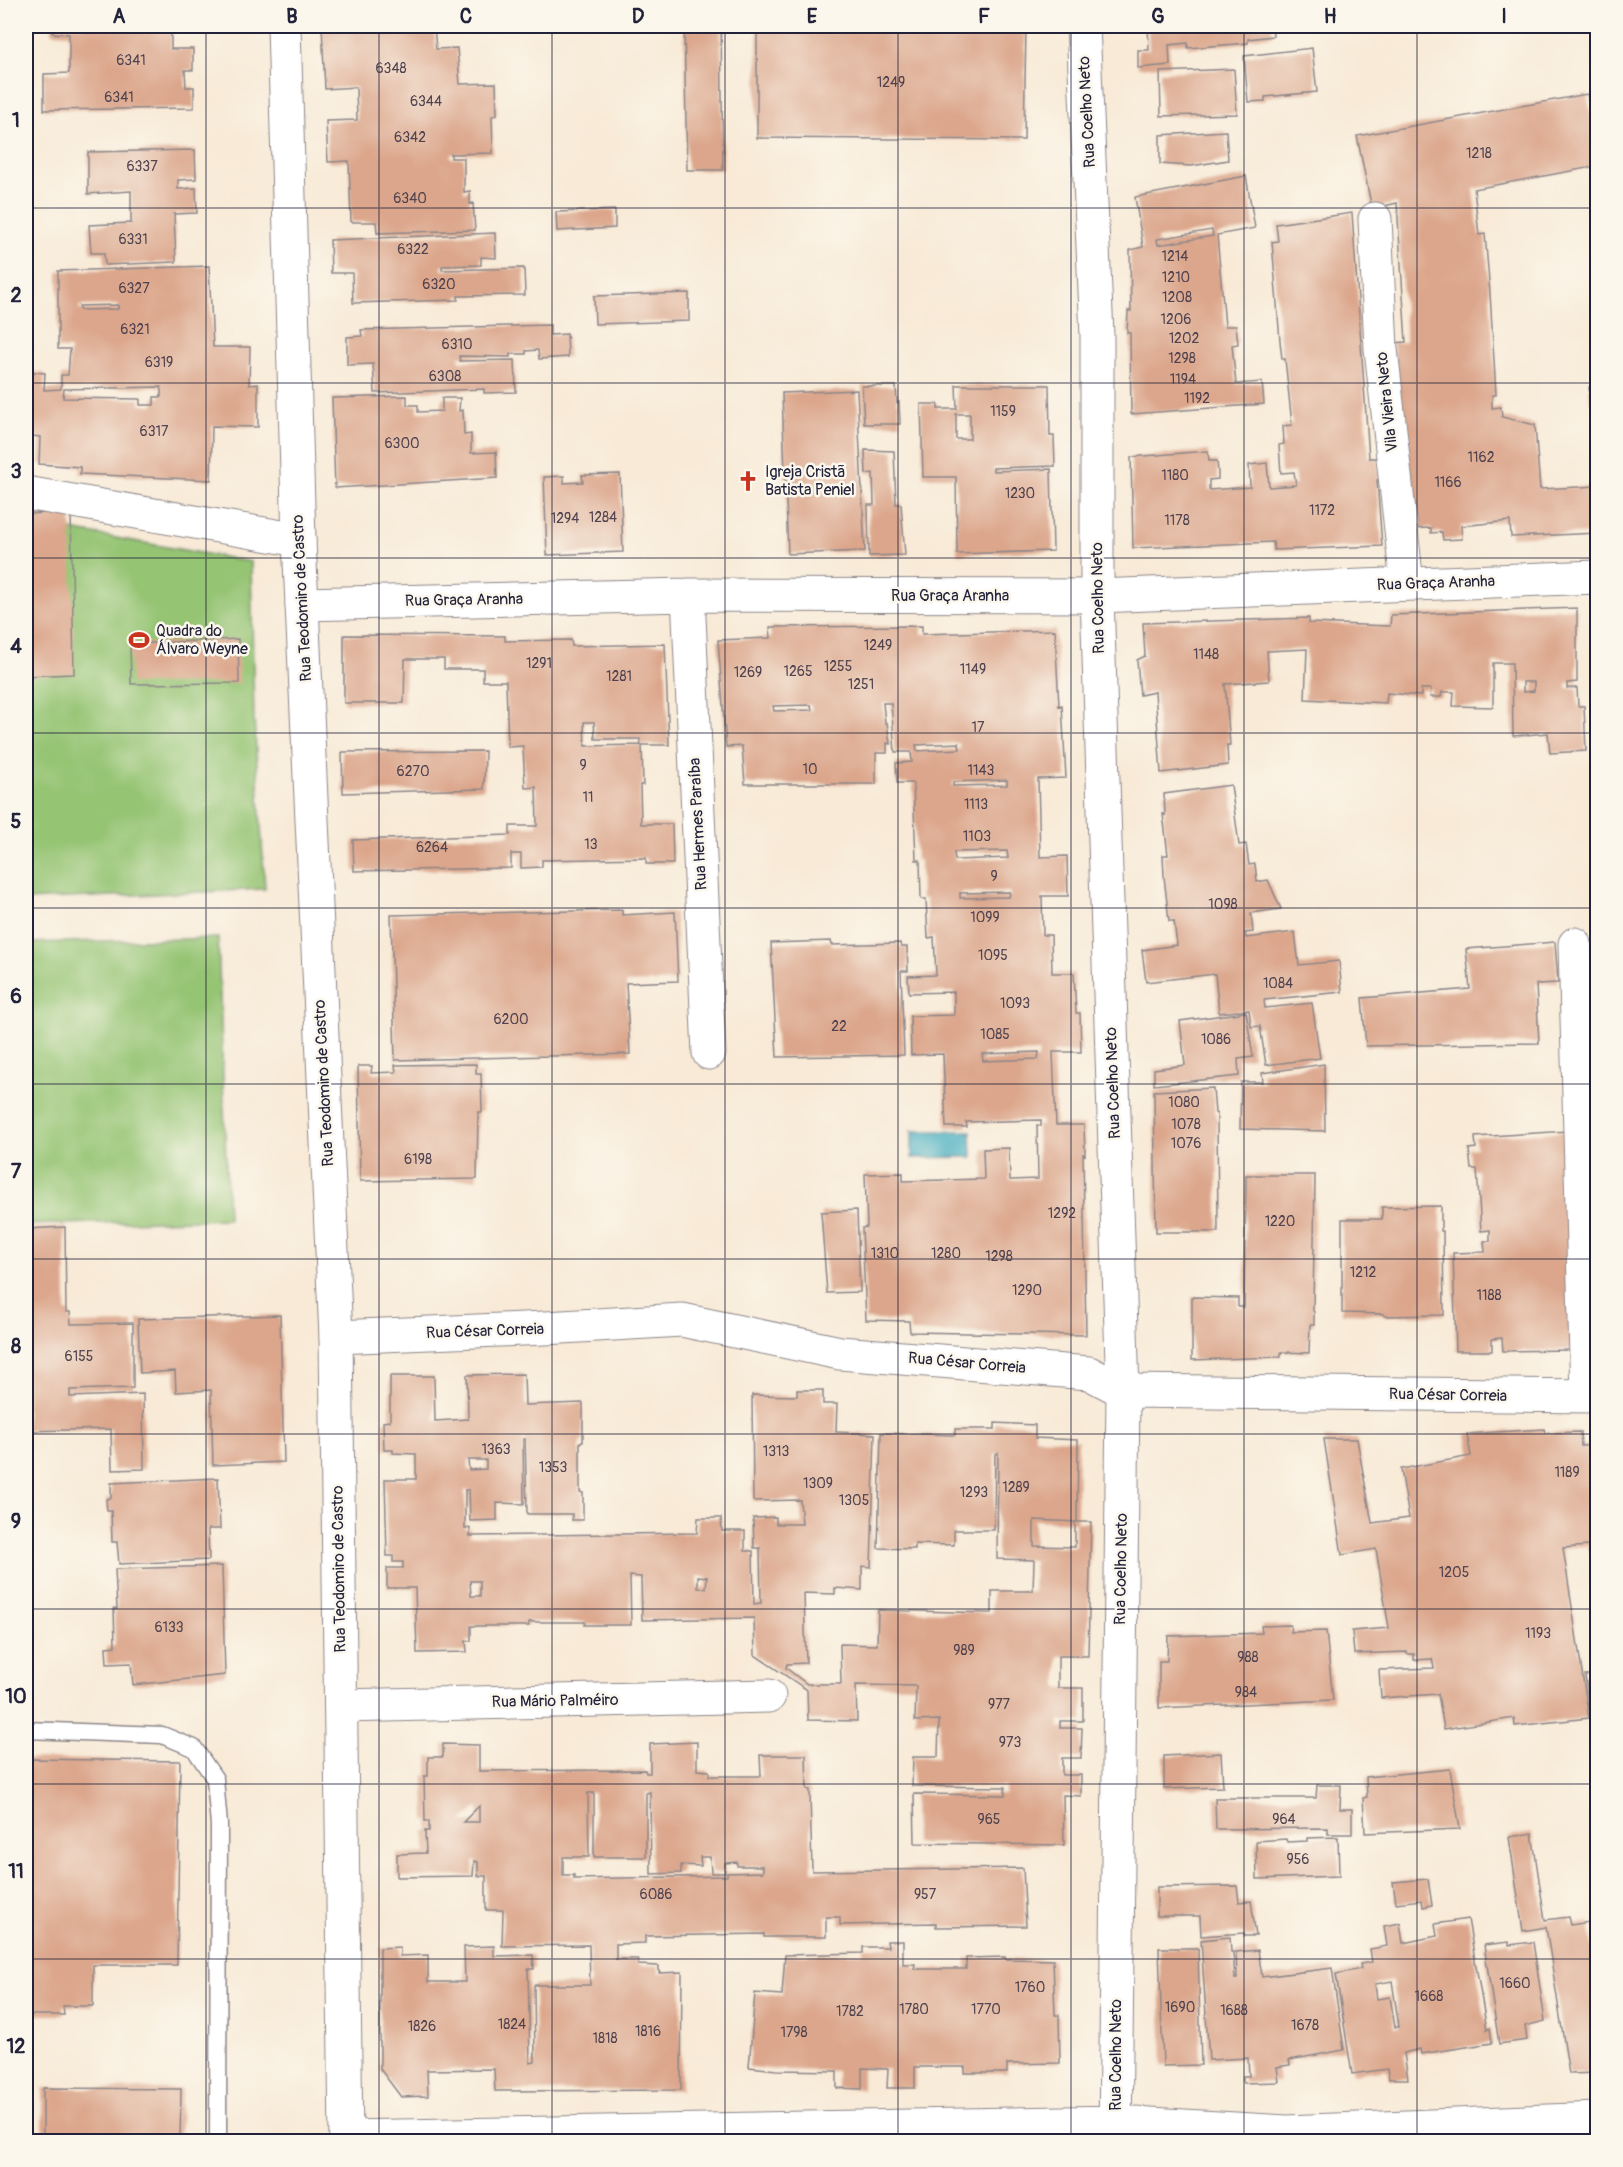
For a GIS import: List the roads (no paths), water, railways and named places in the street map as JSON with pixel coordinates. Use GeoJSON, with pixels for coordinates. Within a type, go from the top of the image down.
{"type":"FeatureCollection","features":[{"type":"Feature","properties":{"kind":"street","name":"Rua Teodomiro de Castro"},"geometry":{"type":"LineString","coordinates":[[284,26],[299,540],[336,1337],[346,2139]]}},
{"type":"Feature","properties":{"kind":"street","name":"Rua Coelho Neto"},"geometry":{"type":"LineString","coordinates":[[1083,26],[1098,335],[1097,596],[1123,1391],[1114,2086],[1116,2132]]}},
{"type":"Feature","properties":{"kind":"street","name":"Vila Vieira Neto"},"geometry":{"type":"LineString","coordinates":[[1375,219],[1381,349],[1407,584]]}},
{"type":"Feature","properties":{"kind":"street"},"geometry":{"type":"LineString","coordinates":[[26,493],[299,540]]}},
{"type":"Feature","properties":{"kind":"street","name":"Rua Graça Aranha"},"geometry":{"type":"LineString","coordinates":[[302,604],[688,595],[1097,596],[1598,577]]}},
{"type":"Feature","properties":{"kind":"street","name":"Rua Hermes Paraíba"},"geometry":{"type":"LineString","coordinates":[[688,595],[709,1053]]}},
{"type":"Feature","properties":{"kind":"street"},"geometry":{"type":"LineString","coordinates":[[1575,944],[1592,1396]]}},
{"type":"Feature","properties":{"kind":"street","name":"Rua César Correia"},"geometry":{"type":"LineString","coordinates":[[336,1337],[682,1320],[840,1353],[1089,1373],[1123,1391],[1592,1396]]}},
{"type":"Feature","properties":{"kind":"street","name":"Rua Mário Palméiro"},"geometry":{"type":"LineString","coordinates":[[341,1706],[769,1696]]}},
{"type":"Feature","properties":{"kind":"street"},"geometry":{"type":"LineString","coordinates":[[346,2139],[1116,2132],[1286,2137],[1598,2119]]}},
{"type":"Feature","properties":{"kind":"lane"},"geometry":{"type":"LineString","coordinates":[[26,1730],[162,1735],[194,1748],[215,1779],[219,1825],[218,2142]]}},
{"type":"Feature","properties":{"kind":"water"},"geometry":{"type":"Polygon","coordinates":[[[912,1131],[971,1131],[972,1157],[912,1158],[912,1131]]]}},
{"type":"Feature","properties":{"kind":"place","name":"Igreja Cristã Batista Peniel"},"geometry":{"type":"Point","coordinates":[748,481]}},
{"type":"Feature","properties":{"kind":"place","name":"Quadra do Álvaro Weyne"},"geometry":{"type":"Point","coordinates":[139,640]}}]}
